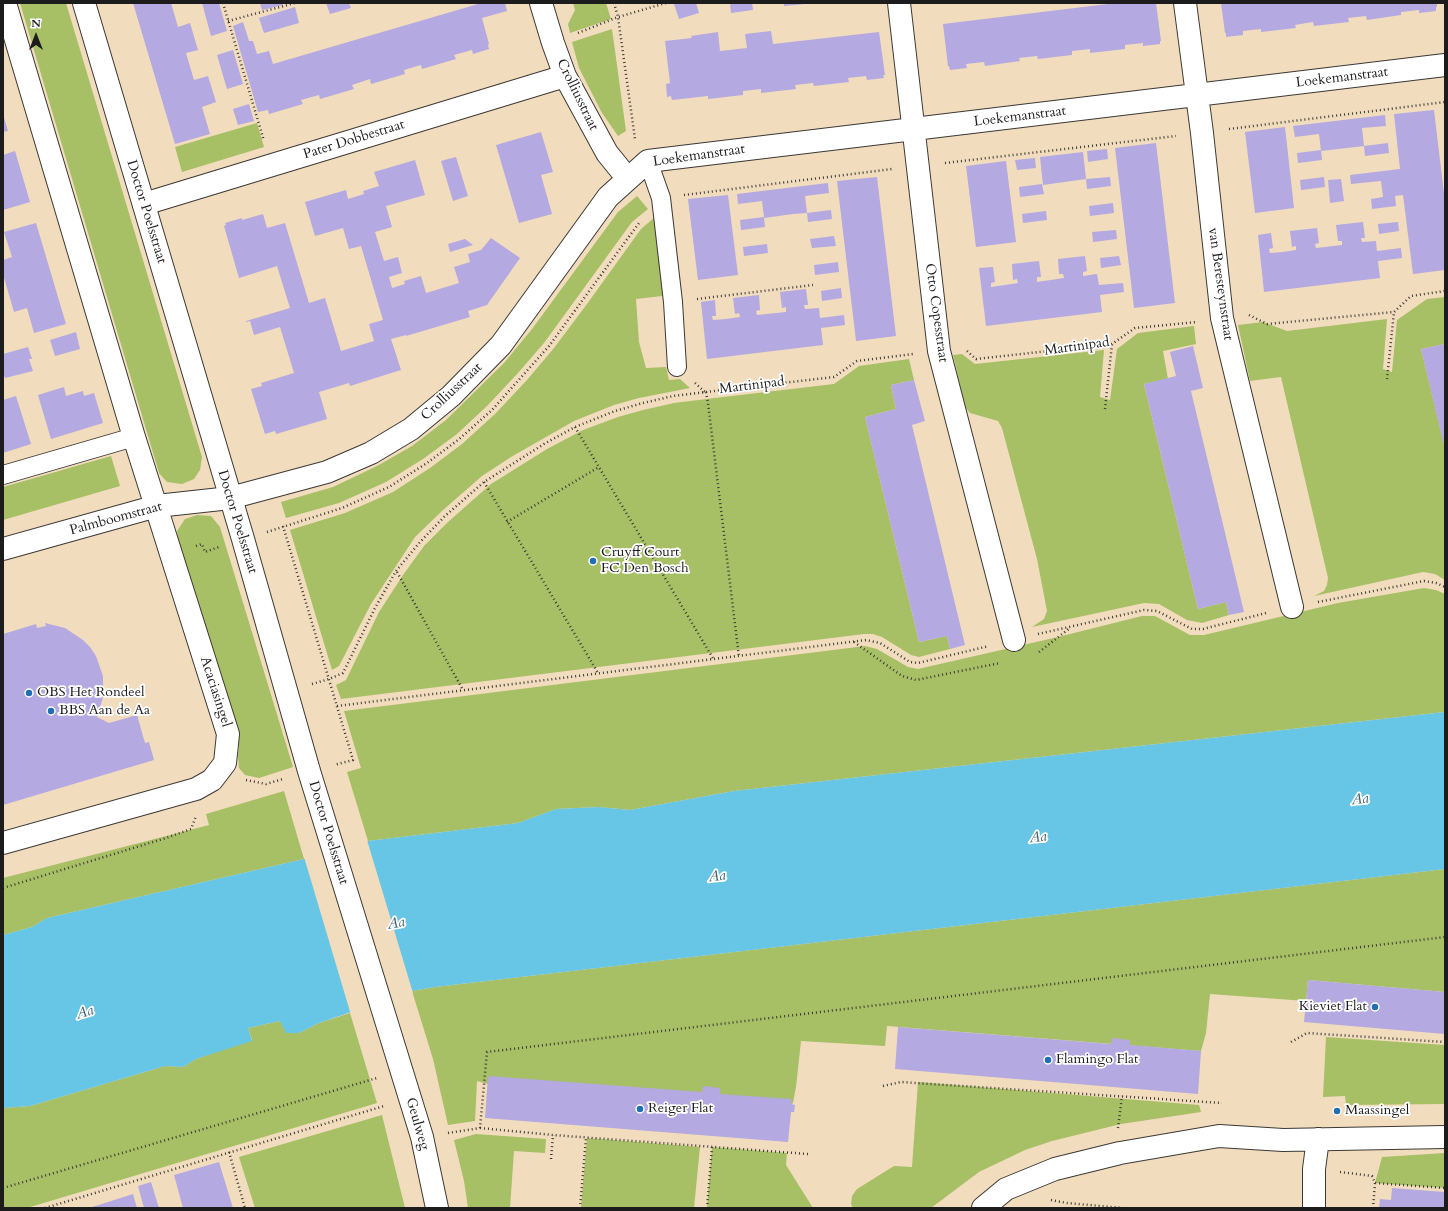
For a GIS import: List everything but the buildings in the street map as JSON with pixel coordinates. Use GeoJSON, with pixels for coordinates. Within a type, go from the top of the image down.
{"type":"FeatureCollection","features":[{"type":"Feature","properties":{"kind":"street"},"geometry":{"type":"LineString","coordinates":[[5,3],[134,437],[157,506]]}},
{"type":"Feature","properties":{"kind":"street","name":"Doctor Poelsstraat"},"geometry":{"type":"LineString","coordinates":[[84,3],[322,815],[392,1042]]}},
{"type":"Feature","properties":{"kind":"street","name":"Crolliusstraat"},"geometry":{"type":"LineString","coordinates":[[541,3],[565,76],[607,153],[628,178]]}},
{"type":"Feature","properties":{"kind":"street","name":"Otto Copesstraat"},"geometry":{"type":"LineString","coordinates":[[898,3],[939,350],[1014,640]]}},
{"type":"Feature","properties":{"kind":"street","name":"van Beresteynstraat"},"geometry":{"type":"LineString","coordinates":[[1185,3],[1202,133],[1222,318],[1292,607]]}},
{"type":"Feature","properties":{"kind":"street","name":"Loekemanstraat"},"geometry":{"type":"LineString","coordinates":[[608,197],[648,161],[1445,65]]}},
{"type":"Feature","properties":{"kind":"street","name":"Pater Dobbestraat"},"geometry":{"type":"LineString","coordinates":[[144,204],[565,76]]}},
{"type":"Feature","properties":{"kind":"street","name":"Crolliusstraat"},"geometry":{"type":"LineString","coordinates":[[230,498],[327,472],[371,452],[411,429],[451,396],[501,345],[608,197]]}},
{"type":"Feature","properties":{"kind":"street","name":"Palmboomstraat"},"geometry":{"type":"LineString","coordinates":[[3,549],[157,506],[230,498]]}},
{"type":"Feature","properties":{"kind":"street","name":"Acaciasingel"},"geometry":{"type":"LineString","coordinates":[[157,506],[228,734],[225,763]]}},
{"type":"Feature","properties":{"kind":"street"},"geometry":{"type":"LineString","coordinates":[[3,843],[196,789],[212,780],[225,763]]}},
{"type":"Feature","properties":{"kind":"street","name":"Geulweg"},"geometry":{"type":"LineString","coordinates":[[392,1042],[422,1137],[437,1208]]}},
{"type":"Feature","properties":{"kind":"street"},"geometry":{"type":"LineString","coordinates":[[983,1208],[1005,1199],[1054,1169],[1120,1153],[1219,1136],[1283,1140],[1445,1137]]}},
{"type":"Feature","properties":{"kind":"street"},"geometry":{"type":"LineString","coordinates":[[1314,1208],[1314,1169],[1318,1139]]}},
{"type":"Feature","properties":{"kind":"lane"},"geometry":{"type":"LineString","coordinates":[[648,161],[661,198],[673,302],[677,367]]}},
{"type":"Feature","properties":{"kind":"lane"},"geometry":{"type":"LineString","coordinates":[[3,475],[134,437]]}},
{"type":"Feature","properties":{"kind":"path"},"geometry":{"type":"LineString","coordinates":[[224,3],[271,165]]}},
{"type":"Feature","properties":{"kind":"path"},"geometry":{"type":"LineString","coordinates":[[228,21],[295,3]]}},
{"type":"Feature","properties":{"kind":"path"},"geometry":{"type":"LineString","coordinates":[[614,3],[618,17],[636,144],[648,161]]}},
{"type":"Feature","properties":{"kind":"path"},"geometry":{"type":"LineString","coordinates":[[553,43],[618,17],[666,3]]}},
{"type":"Feature","properties":{"kind":"path"},"geometry":{"type":"LineString","coordinates":[[661,198],[1202,133],[1445,102]]}},
{"type":"Feature","properties":{"kind":"path"},"geometry":{"type":"LineString","coordinates":[[673,302],[812,286]]}},
{"type":"Feature","properties":{"kind":"path"},"geometry":{"type":"LineString","coordinates":[[1388,379],[1394,312],[1411,296],[1445,292]]}},
{"type":"Feature","properties":{"kind":"path","name":"Martinipad"},"geometry":{"type":"LineString","coordinates":[[287,692],[343,673],[375,608],[396,571],[445,516],[484,482],[514,462],[576,427],[615,411],[674,396],[834,377],[857,361],[939,350],[964,348],[976,359],[1112,344],[1135,328],[1247,314],[1267,324],[1394,312]]}},
{"type":"Feature","properties":{"kind":"path"},"geometry":{"type":"LineString","coordinates":[[1105,409],[1112,344]]}},
{"type":"Feature","properties":{"kind":"path"},"geometry":{"type":"LineString","coordinates":[[706,392],[739,657]]}},
{"type":"Feature","properties":{"kind":"path"},"geometry":{"type":"LineString","coordinates":[[576,427],[714,660]]}},
{"type":"Feature","properties":{"kind":"path"},"geometry":{"type":"LineString","coordinates":[[507,522],[599,467]]}},
{"type":"Feature","properties":{"kind":"path"},"geometry":{"type":"LineString","coordinates":[[484,482],[598,673]]}},
{"type":"Feature","properties":{"kind":"path"},"geometry":{"type":"LineString","coordinates":[[225,763],[242,779],[266,784],[353,760],[283,526]]}},
{"type":"Feature","properties":{"kind":"path"},"geometry":{"type":"LineString","coordinates":[[396,571],[463,690]]}},
{"type":"Feature","properties":{"kind":"path"},"geometry":{"type":"LineString","coordinates":[[337,706],[866,640],[880,643],[910,662],[918,662],[1144,610],[1156,611],[1192,629],[1203,630],[1292,607],[1424,581],[1436,583],[1445,587]]}},
{"type":"Feature","properties":{"kind":"path"},"geometry":{"type":"LineString","coordinates":[[1038,653],[1072,626]]}},
{"type":"Feature","properties":{"kind":"path"},"geometry":{"type":"LineString","coordinates":[[854,642],[902,676],[916,680],[1001,663]]}},
{"type":"Feature","properties":{"kind":"path"},"geometry":{"type":"LineString","coordinates":[[3,888],[191,829],[197,818],[196,789]]}},
{"type":"Feature","properties":{"kind":"path"},"geometry":{"type":"LineString","coordinates":[[480,1128],[487,1052],[1445,937]]}},
{"type":"Feature","properties":{"kind":"path"},"geometry":{"type":"LineString","coordinates":[[1291,1042],[1307,1033],[1445,1042]]}},
{"type":"Feature","properties":{"kind":"path"},"geometry":{"type":"LineString","coordinates":[[3,1188],[401,1071]]}},
{"type":"Feature","properties":{"kind":"path"},"geometry":{"type":"LineString","coordinates":[[883,1086],[901,1082],[1222,1103]]}},
{"type":"Feature","properties":{"kind":"path"},"geometry":{"type":"LineString","coordinates":[[46,1208],[409,1099]]}},
{"type":"Feature","properties":{"kind":"path"},"geometry":{"type":"LineString","coordinates":[[422,1137],[480,1128],[586,1138],[808,1154]]}},
{"type":"Feature","properties":{"kind":"path"},"geometry":{"type":"LineString","coordinates":[[551,1159],[553,1135]]}},
{"type":"Feature","properties":{"kind":"path"},"geometry":{"type":"LineString","coordinates":[[580,1208],[586,1138]]}},
{"type":"Feature","properties":{"kind":"path"},"geometry":{"type":"LineString","coordinates":[[707,1208],[712,1146]]}},
{"type":"Feature","properties":{"kind":"path"},"geometry":{"type":"LineString","coordinates":[[229,1152],[245,1208]]}},
{"type":"Feature","properties":{"kind":"path"},"geometry":{"type":"LineString","coordinates":[[1314,1169],[1372,1176],[1375,1183],[1373,1208]]}},
{"type":"Feature","properties":{"kind":"path"},"geometry":{"type":"LineString","coordinates":[[1375,1183],[1445,1188]]}},
{"type":"Feature","properties":{"kind":"path"},"geometry":{"type":"LineString","coordinates":[[1005,1199],[1123,1208]]}},
{"type":"Feature","properties":{"kind":"green space"},"geometry":{"type":"Polygon","coordinates":[[[20,3],[66,3],[202,457],[200,470],[194,479],[182,484],[167,482],[159,473],[20,3]]]}},
{"type":"Feature","properties":{"kind":"green space"},"geometry":{"type":"Polygon","coordinates":[[[573,3],[606,3],[611,19],[570,33],[568,24],[575,10],[573,3]]]}},
{"type":"Feature","properties":{"kind":"green space"},"geometry":{"type":"Polygon","coordinates":[[[612,29],[626,131],[618,136],[602,113],[579,68],[572,42],[612,29]]]}},
{"type":"Feature","properties":{"kind":"green space"},"geometry":{"type":"Polygon","coordinates":[[[257,123],[264,147],[182,172],[175,147],[257,123]]]}},
{"type":"Feature","properties":{"kind":"green space"},"geometry":{"type":"Polygon","coordinates":[[[637,196],[648,209],[632,222],[544,343],[488,405],[457,434],[423,459],[386,482],[339,503],[286,518],[281,502],[333,487],[377,466],[412,446],[446,420],[504,363],[532,329],[618,212],[637,196]]]}},
{"type":"Feature","properties":{"kind":"green space"},"geometry":{"type":"Polygon","coordinates":[[[655,217],[664,293],[662,296],[636,299],[639,342],[646,368],[666,367],[669,380],[680,379],[690,388],[639,398],[614,405],[574,421],[511,457],[482,476],[415,537],[371,604],[339,666],[332,670],[290,530],[345,513],[393,492],[430,468],[462,444],[495,414],[527,380],[554,348],[641,229],[655,217]]]}},
{"type":"Feature","properties":{"kind":"green space"},"geometry":{"type":"Polygon","coordinates":[[[1445,297],[1445,344],[1421,349],[1445,448],[1445,580],[1435,574],[1423,572],[1314,596],[1324,591],[1328,578],[1281,377],[1250,381],[1238,325],[1263,322],[1287,331],[1387,319],[1383,369],[1392,372],[1397,320],[1427,299],[1445,297]]]}},
{"type":"Feature","properties":{"kind":"green space"},"geometry":{"type":"Polygon","coordinates":[[[1194,326],[1196,344],[1163,351],[1168,379],[1144,384],[1198,609],[1226,602],[1229,615],[1202,623],[1187,620],[1159,604],[1144,603],[1032,627],[1044,619],[1047,611],[1037,559],[1002,428],[998,421],[970,413],[965,407],[953,355],[962,354],[975,364],[1104,350],[1100,397],[1110,400],[1117,349],[1138,333],[1194,326]]]}},
{"type":"Feature","properties":{"kind":"green space"},"geometry":{"type":"Polygon","coordinates":[[[909,359],[914,380],[891,385],[896,409],[865,417],[919,642],[947,636],[950,649],[919,657],[911,655],[882,637],[873,634],[864,634],[341,699],[336,685],[346,680],[379,612],[424,546],[448,522],[491,484],[547,449],[583,430],[618,417],[643,410],[674,403],[834,384],[859,366],[909,359]]]}},
{"type":"Feature","properties":{"kind":"green space"},"geometry":{"type":"Polygon","coordinates":[[[111,456],[120,486],[3,520],[3,487],[111,456]]]}},
{"type":"Feature","properties":{"kind":"green space"},"geometry":{"type":"Polygon","coordinates":[[[197,515],[211,516],[220,527],[293,767],[259,778],[245,775],[239,768],[239,747],[178,539],[177,531],[185,519],[197,515]]]}},
{"type":"Feature","properties":{"kind":"green space"},"geometry":{"type":"Polygon","coordinates":[[[1424,588],[1436,590],[1445,594],[1445,712],[734,791],[630,810],[597,807],[556,809],[518,823],[368,841],[347,772],[361,768],[344,711],[865,646],[877,649],[908,667],[918,669],[1142,616],[1155,616],[1190,635],[1204,635],[1338,603],[1424,588]]]}},
{"type":"Feature","properties":{"kind":"green space"},"geometry":{"type":"Polygon","coordinates":[[[284,791],[304,859],[47,918],[32,927],[3,935],[3,878],[209,825],[206,814],[284,791]]]}},
{"type":"Feature","properties":{"kind":"green space"},"geometry":{"type":"Polygon","coordinates":[[[1445,869],[1445,992],[1308,980],[1306,1001],[1210,994],[1206,1033],[1201,1051],[887,1026],[885,1046],[801,1041],[793,1103],[788,1108],[488,1084],[477,1081],[475,1121],[448,1125],[433,1059],[412,991],[435,987],[1445,869]]]}},
{"type":"Feature","properties":{"kind":"green space"},"geometry":{"type":"Polygon","coordinates":[[[350,1013],[377,1103],[27,1208],[3,1208],[3,1108],[30,1106],[165,1066],[183,1067],[196,1059],[252,1040],[248,1028],[280,1021],[299,1033],[319,1023],[350,1013]]]}},
{"type":"Feature","properties":{"kind":"green space"},"geometry":{"type":"Polygon","coordinates":[[[1326,1037],[1445,1045],[1445,1104],[1346,1105],[1345,1096],[1323,1097],[1326,1037]]]}},
{"type":"Feature","properties":{"kind":"green space"},"geometry":{"type":"Polygon","coordinates":[[[918,1082],[1199,1105],[1201,1112],[1121,1124],[1052,1141],[1025,1150],[979,1172],[931,1208],[853,1208],[851,1204],[852,1196],[857,1189],[894,1166],[912,1167],[918,1082]]]}},
{"type":"Feature","properties":{"kind":"green space"},"geometry":{"type":"Polygon","coordinates":[[[382,1115],[405,1208],[255,1208],[239,1157],[382,1115]]]}},
{"type":"Feature","properties":{"kind":"green space"},"geometry":{"type":"Polygon","coordinates":[[[476,1134],[546,1139],[545,1153],[514,1151],[510,1208],[468,1208],[464,1181],[454,1140],[476,1134]]]}},
{"type":"Feature","properties":{"kind":"green space"},"geometry":{"type":"Polygon","coordinates":[[[587,1138],[700,1147],[694,1208],[581,1208],[587,1138]]]}},
{"type":"Feature","properties":{"kind":"green space"},"geometry":{"type":"Polygon","coordinates":[[[712,1147],[787,1153],[786,1165],[813,1208],[707,1208],[712,1147]]]}},
{"type":"Feature","properties":{"kind":"green space"},"geometry":{"type":"Polygon","coordinates":[[[1445,1153],[1445,1188],[1375,1183],[1382,1157],[1445,1153]]]}},
{"type":"Feature","properties":{"kind":"water","name":"Aa"},"geometry":{"type":"Polygon","coordinates":[[[1445,712],[1445,869],[435,987],[412,991],[319,1023],[299,1033],[286,1033],[280,1021],[248,1028],[252,1041],[196,1059],[183,1067],[165,1066],[30,1106],[3,1108],[3,935],[32,927],[47,918],[304,859],[368,841],[518,823],[556,809],[598,807],[630,810],[734,791],[1445,712]]]}},
{"type":"Feature","properties":{"kind":"pier"},"geometry":{"type":"Polygon","coordinates":[[[367,840],[413,993],[351,1015],[304,857],[367,840]]]}},
{"type":"Feature","properties":{"kind":"place","name":"Cruyff Court FC Den Bosch"},"geometry":{"type":"Point","coordinates":[593,561]}},
{"type":"Feature","properties":{"kind":"place","name":"OBS Het Rondeel"},"geometry":{"type":"Point","coordinates":[29,693]}},
{"type":"Feature","properties":{"kind":"place","name":"BBS Aan de Aa"},"geometry":{"type":"Point","coordinates":[51,711]}},
{"type":"Feature","properties":{"kind":"place","name":"Kieviet Flat"},"geometry":{"type":"Point","coordinates":[1375,1007]}},
{"type":"Feature","properties":{"kind":"place","name":"Flamingo Flat"},"geometry":{"type":"Point","coordinates":[1048,1060]}},
{"type":"Feature","properties":{"kind":"place","name":"Reiger Flat"},"geometry":{"type":"Point","coordinates":[640,1109]}},
{"type":"Feature","properties":{"kind":"place","name":"Maassingel"},"geometry":{"type":"Point","coordinates":[1337,1111]}}]}
